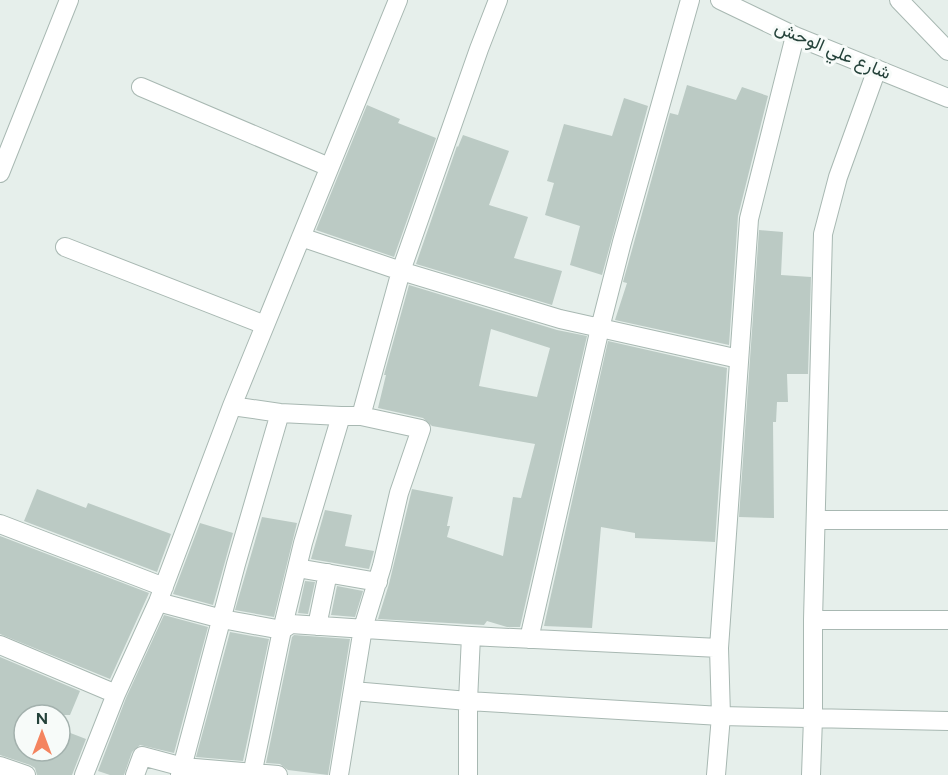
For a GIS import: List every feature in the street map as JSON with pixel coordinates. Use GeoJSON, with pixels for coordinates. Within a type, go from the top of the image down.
{"type":"FeatureCollection","features":[{"type":"Feature","properties":{"kind":"street"},"geometry":{"type":"LineString","coordinates":[[0,173],[69,0]]}},
{"type":"Feature","properties":{"kind":"street"},"geometry":{"type":"LineString","coordinates":[[89,774],[116,694],[161,594],[232,406],[398,0]]}},
{"type":"Feature","properties":{"kind":"street"},"geometry":{"type":"LineString","coordinates":[[361,416],[401,271],[498,0]]}},
{"type":"Feature","properties":{"kind":"street"},"geometry":{"type":"LineString","coordinates":[[529,639],[600,328],[690,0]]}},
{"type":"Feature","properties":{"kind":"street","name":"شارع علي الوحش"},"geometry":{"type":"LineString","coordinates":[[720,0],[795,36],[948,98]]}},
{"type":"Feature","properties":{"kind":"street"},"geometry":{"type":"LineString","coordinates":[[899,0],[948,51]]}},
{"type":"Feature","properties":{"kind":"street"},"geometry":{"type":"LineString","coordinates":[[716,775],[721,716],[719,648],[748,219],[795,36]]}},
{"type":"Feature","properties":{"kind":"street"},"geometry":{"type":"LineString","coordinates":[[811,775],[823,234],[838,177],[877,69]]}},
{"type":"Feature","properties":{"kind":"street"},"geometry":{"type":"LineString","coordinates":[[141,87],[329,167]]}},
{"type":"Feature","properties":{"kind":"street"},"geometry":{"type":"LineString","coordinates":[[301,237],[401,271],[560,319],[739,359]]}},
{"type":"Feature","properties":{"kind":"street"},"geometry":{"type":"LineString","coordinates":[[65,247],[265,325]]}},
{"type":"Feature","properties":{"kind":"street"},"geometry":{"type":"LineString","coordinates":[[232,406],[280,413],[361,416],[421,429],[399,493],[378,582],[363,628],[339,775]]}},
{"type":"Feature","properties":{"kind":"street"},"geometry":{"type":"LineString","coordinates":[[182,771],[236,564],[280,413]]}},
{"type":"Feature","properties":{"kind":"street"},"geometry":{"type":"LineString","coordinates":[[252,774],[303,543],[341,416]]}},
{"type":"Feature","properties":{"kind":"street"},"geometry":{"type":"LineString","coordinates":[[816,520],[948,520]]}},
{"type":"Feature","properties":{"kind":"street"},"geometry":{"type":"LineString","coordinates":[[0,524],[222,619],[282,630],[291,624],[471,636],[719,648]]}},
{"type":"Feature","properties":{"kind":"street"},"geometry":{"type":"LineString","coordinates":[[297,568],[378,582]]}},
{"type":"Feature","properties":{"kind":"street"},"geometry":{"type":"LineString","coordinates":[[317,626],[328,573]]}},
{"type":"Feature","properties":{"kind":"street"},"geometry":{"type":"LineString","coordinates":[[813,620],[948,620]]}},
{"type":"Feature","properties":{"kind":"street"},"geometry":{"type":"LineString","coordinates":[[468,775],[471,636]]}},
{"type":"Feature","properties":{"kind":"street"},"geometry":{"type":"LineString","coordinates":[[0,645],[116,694]]}},
{"type":"Feature","properties":{"kind":"street"},"geometry":{"type":"LineString","coordinates":[[353,691],[721,716],[948,721]]}},
{"type":"Feature","properties":{"kind":"street"},"geometry":{"type":"LineString","coordinates":[[135,775],[142,756],[182,771],[278,775]]}},
{"type":"Feature","properties":{"kind":"street"},"geometry":{"type":"LineString","coordinates":[[0,766],[26,775]]}},
{"type":"Feature","properties":{"kind":"building"},"geometry":{"type":"Polygon","coordinates":[[[687,85],[736,100],[742,87],[768,96],[738,216],[729,345],[615,320],[627,283],[623,282],[670,113],[678,115],[687,85]]]}},
{"type":"Feature","properties":{"kind":"building"},"geometry":{"type":"Polygon","coordinates":[[[624,98],[648,106],[602,275],[570,265],[580,226],[545,215],[554,183],[547,181],[564,124],[612,136],[624,98]]]}},
{"type":"Feature","properties":{"kind":"building"},"geometry":{"type":"Polygon","coordinates":[[[367,105],[400,119],[398,123],[436,138],[394,257],[316,230],[367,105]]]}},
{"type":"Feature","properties":{"kind":"building"},"geometry":{"type":"Polygon","coordinates":[[[463,135],[509,151],[489,205],[528,217],[514,258],[562,271],[552,305],[416,264],[457,146],[463,135]]]}},
{"type":"Feature","properties":{"kind":"building"},"geometry":{"type":"Polygon","coordinates":[[[759,230],[783,232],[781,275],[811,277],[808,374],[787,374],[788,402],[777,402],[776,422],[773,422],[774,518],[739,517],[759,230]]]}},
{"type":"Feature","properties":{"kind":"building"},"geometry":{"type":"Polygon","coordinates":[[[409,285],[557,330],[587,336],[520,627],[507,627],[487,621],[484,625],[378,619],[412,489],[453,497],[447,537],[503,556],[513,497],[521,498],[535,444],[432,426],[423,418],[378,408],[386,375],[384,375],[409,285]],[[491,329],[479,386],[537,397],[550,348],[491,329]]]}},
{"type":"Feature","properties":{"kind":"building"},"geometry":{"type":"Polygon","coordinates":[[[608,341],[727,368],[715,542],[635,538],[635,533],[601,527],[592,628],[544,626],[608,341]]]}},
{"type":"Feature","properties":{"kind":"building"},"geometry":{"type":"Polygon","coordinates":[[[37,489],[86,508],[88,503],[171,534],[157,572],[24,521],[37,489]]]}},
{"type":"Feature","properties":{"kind":"building"},"geometry":{"type":"Polygon","coordinates":[[[325,510],[352,515],[345,546],[374,551],[369,569],[311,559],[325,510]]]}},
{"type":"Feature","properties":{"kind":"building"},"geometry":{"type":"Polygon","coordinates":[[[262,517],[297,523],[274,617],[235,610],[262,517]]]}},
{"type":"Feature","properties":{"kind":"building"},"geometry":{"type":"Polygon","coordinates":[[[200,523],[233,533],[213,605],[173,594],[200,523]]]}},
{"type":"Feature","properties":{"kind":"building"},"geometry":{"type":"Polygon","coordinates":[[[0,536],[149,593],[110,679],[0,634],[0,536]]]}},
{"type":"Feature","properties":{"kind":"building"},"geometry":{"type":"Polygon","coordinates":[[[305,581],[315,582],[308,614],[298,613],[305,581]]]}},
{"type":"Feature","properties":{"kind":"building"},"geometry":{"type":"Polygon","coordinates":[[[337,586],[363,591],[355,617],[331,615],[337,586]]]}},
{"type":"Feature","properties":{"kind":"building"},"geometry":{"type":"Polygon","coordinates":[[[164,615],[208,627],[174,753],[140,745],[132,752],[124,775],[110,775],[98,771],[126,698],[164,615]]]}},
{"type":"Feature","properties":{"kind":"building"},"geometry":{"type":"Polygon","coordinates":[[[230,632],[269,639],[243,761],[196,757],[230,632]]]}},
{"type":"Feature","properties":{"kind":"building"},"geometry":{"type":"Polygon","coordinates":[[[294,635],[350,639],[328,775],[288,770],[280,764],[266,763],[294,635]]]}},
{"type":"Feature","properties":{"kind":"building"},"geometry":{"type":"Polygon","coordinates":[[[0,657],[80,691],[72,710],[72,703],[12,703],[12,759],[0,755],[0,657]]]}},
{"type":"Feature","properties":{"kind":"building"},"geometry":{"type":"Polygon","coordinates":[[[72,734],[86,739],[72,775],[37,775],[35,768],[24,763],[72,763],[72,734]]]}}]}
